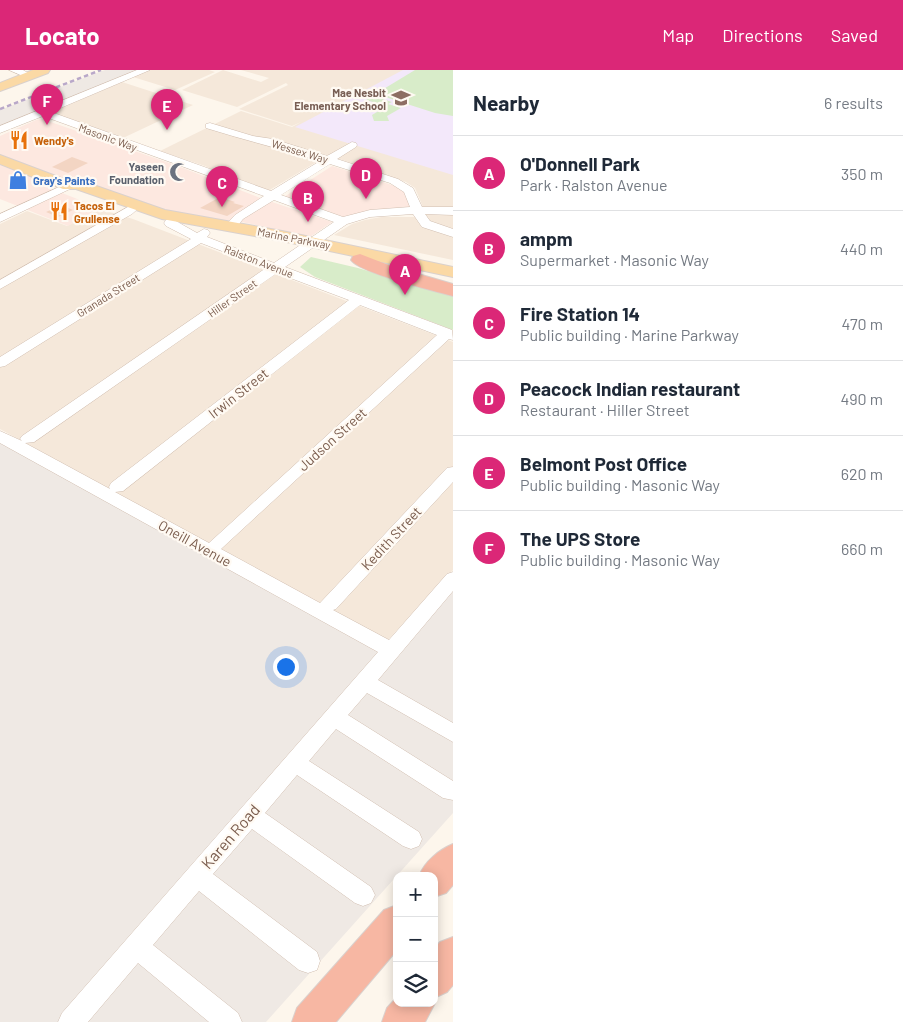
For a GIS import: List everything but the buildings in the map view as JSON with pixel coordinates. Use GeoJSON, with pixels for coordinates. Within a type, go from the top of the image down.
{"type":"FeatureCollection","features":[{"type":"Feature","properties":{"kind":"highway"},"geometry":{"type":"LineString","coordinates":[[360,260],[384,270],[453,290]]}},
{"type":"Feature","properties":{"kind":"highway"},"geometry":{"type":"LineString","coordinates":[[438,877],[453,860]]}},
{"type":"Feature","properties":{"kind":"highway"},"geometry":{"type":"LineString","coordinates":[[311,1022],[393,926]]}},
{"type":"Feature","properties":{"kind":"highway"},"geometry":{"type":"LineString","coordinates":[[438,974],[453,955]]}},
{"type":"Feature","properties":{"kind":"highway"},"geometry":{"type":"LineString","coordinates":[[322,1022],[363,960]]}},
{"type":"Feature","properties":{"kind":"highway"},"geometry":{"type":"LineString","coordinates":[[401,1022],[413,1007]]}},
{"type":"Feature","properties":{"kind":"main road"},"geometry":{"type":"LineString","coordinates":[[0,86],[44,70]]}},
{"type":"Feature","properties":{"kind":"main road"},"geometry":{"type":"LineString","coordinates":[[0,82],[23,71]]}},
{"type":"Feature","properties":{"kind":"main road"},"geometry":{"type":"LineString","coordinates":[[0,159],[68,186],[77,184],[131,209]]}},
{"type":"Feature","properties":{"kind":"main road","name":"Marine Parkway"},"geometry":{"type":"LineString","coordinates":[[131,209],[170,223],[453,272]]}},
{"type":"Feature","properties":{"kind":"main road","name":"Marine Parkway"},"geometry":{"type":"LineString","coordinates":[[131,209],[162,214],[206,230],[231,226],[360,260],[453,281]]}},
{"type":"Feature","properties":{"kind":"street"},"geometry":{"type":"LineString","coordinates":[[0,130],[144,70]]}},
{"type":"Feature","properties":{"kind":"street","name":"Masonic Way"},"geometry":{"type":"LineString","coordinates":[[42,112],[197,168],[219,178],[343,221]]}},
{"type":"Feature","properties":{"kind":"street","name":"Wessex Way"},"geometry":{"type":"LineString","coordinates":[[210,126],[252,139],[269,141],[404,186],[411,194],[416,211],[426,224],[453,233]]}},
{"type":"Feature","properties":{"kind":"street"},"geometry":{"type":"LineString","coordinates":[[231,226],[239,217],[352,145]]}},
{"type":"Feature","properties":{"kind":"street"},"geometry":{"type":"LineString","coordinates":[[0,218],[68,186]]}},
{"type":"Feature","properties":{"kind":"street"},"geometry":{"type":"LineString","coordinates":[[0,285],[131,209]]}},
{"type":"Feature","properties":{"kind":"street","name":"Hiller Street"},"geometry":{"type":"LineString","coordinates":[[28,438],[343,221],[363,214],[453,211]]}},
{"type":"Feature","properties":{"kind":"street","name":"Ralston Avenue"},"geometry":{"type":"LineString","coordinates":[[206,230],[276,268],[359,298],[450,335]]}},
{"type":"Feature","properties":{"kind":"street","name":"Granada Street"},"geometry":{"type":"LineString","coordinates":[[0,363],[206,230]]}},
{"type":"Feature","properties":{"kind":"street","name":"Irwin Street"},"geometry":{"type":"LineString","coordinates":[[118,487],[359,298]]}},
{"type":"Feature","properties":{"kind":"street","name":"Judson Street"},"geometry":{"type":"LineString","coordinates":[[217,544],[450,335]]}},
{"type":"Feature","properties":{"kind":"street","name":"Oneill Avenue"},"geometry":{"type":"LineString","coordinates":[[0,436],[390,650]]}},
{"type":"Feature","properties":{"kind":"street","name":"Kedith Street"},"geometry":{"type":"LineString","coordinates":[[329,604],[453,472]]}},
{"type":"Feature","properties":{"kind":"street","name":"Karen Road"},"geometry":{"type":"LineString","coordinates":[[71,1022],[453,579]]}},
{"type":"Feature","properties":{"kind":"street"},"geometry":{"type":"LineString","coordinates":[[364,680],[453,733]]}},
{"type":"Feature","properties":{"kind":"street"},"geometry":{"type":"LineString","coordinates":[[333,716],[451,791]]}},
{"type":"Feature","properties":{"kind":"street"},"geometry":{"type":"LineString","coordinates":[[294,762],[411,839]]}},
{"type":"Feature","properties":{"kind":"street"},"geometry":{"type":"LineString","coordinates":[[249,814],[363,895]]}},
{"type":"Feature","properties":{"kind":"street"},"geometry":{"type":"LineString","coordinates":[[196,875],[308,961]]}},
{"type":"Feature","properties":{"kind":"street"},"geometry":{"type":"LineString","coordinates":[[136,946],[229,1022]]}},
{"type":"Feature","properties":{"kind":"shaded area"},"geometry":{"type":"Polygon","coordinates":[[[105,70],[138,70],[0,128],[0,110],[105,70]]]}},
{"type":"Feature","properties":{"kind":"shaded area"},"geometry":{"type":"Polygon","coordinates":[[[150,70],[209,70],[215,72],[175,90],[133,77],[150,70]]]}},
{"type":"Feature","properties":{"kind":"shaded area"},"geometry":{"type":"Polygon","coordinates":[[[223,70],[261,82],[269,78],[241,70],[453,70],[453,260],[334,235],[352,224],[365,220],[381,217],[427,217],[415,188],[406,182],[328,155],[268,191],[226,176],[205,166],[160,151],[241,111],[292,127],[301,122],[292,126],[239,109],[288,85],[286,83],[237,107],[182,90],[223,70]]]}},
{"type":"Feature","properties":{"kind":"shaded area","name":"Mae Nesbit Elementary School"},"geometry":{"type":"Polygon","coordinates":[[[403,70],[453,70],[453,175],[295,127],[403,70]]]}},
{"type":"Feature","properties":{"kind":"shaded area"},"geometry":{"type":"Polygon","coordinates":[[[122,82],[193,105],[123,138],[54,114],[55,111],[122,82]]]}},
{"type":"Feature","properties":{"kind":"shaded area"},"geometry":{"type":"Polygon","coordinates":[[[42,119],[332,222],[310,237],[242,222],[172,215],[71,179],[52,189],[100,208],[68,226],[0,199],[0,136],[42,119]]]}},
{"type":"Feature","properties":{"kind":"shaded area"},"geometry":{"type":"Polygon","coordinates":[[[332,166],[395,186],[404,191],[408,197],[410,209],[347,218],[284,197],[332,166]]]}},
{"type":"Feature","properties":{"kind":"shaded area"},"geometry":{"type":"Polygon","coordinates":[[[100,209],[133,219],[453,342],[453,570],[387,641],[0,429],[0,224],[27,211],[67,226],[100,209]]]}},
{"type":"Feature","properties":{"kind":"shaded area"},"geometry":{"type":"Polygon","coordinates":[[[0,440],[398,649],[453,579],[453,813],[400,872],[393,872],[393,880],[266,1022],[0,1022],[0,440]]]}},
{"type":"Feature","properties":{"kind":"green space"},"geometry":{"type":"Polygon","coordinates":[[[415,70],[453,70],[453,116],[435,113],[377,93],[415,70]]]}},
{"type":"Feature","properties":{"kind":"green space"},"geometry":{"type":"Polygon","coordinates":[[[372,96],[392,102],[388,104],[401,108],[387,116],[389,121],[374,121],[372,115],[387,106],[366,100],[372,96]]]}},
{"type":"Feature","properties":{"kind":"green space"},"geometry":{"type":"Polygon","coordinates":[[[311,257],[358,268],[453,296],[453,330],[315,277],[300,267],[311,257]]]}},
{"type":"Feature","properties":{"kind":"railway"},"geometry":{"type":"LineString","coordinates":[[0,109],[101,70]]}},
{"type":"Feature","properties":{"kind":"place","name":"Mae Nesbit Elementary School"},"geometry":{"type":"Point","coordinates":[401,98]}},
{"type":"Feature","properties":{"kind":"place","name":"The UPS Store"},"geometry":{"type":"Point","coordinates":[47,125]}},
{"type":"Feature","properties":{"kind":"place","name":"Belmont Post Office"},"geometry":{"type":"Point","coordinates":[167,130]}},
{"type":"Feature","properties":{"kind":"place","name":"Wendy's"},"geometry":{"type":"Point","coordinates":[19,140]}},
{"type":"Feature","properties":{"kind":"place","name":"Yaseen Foundation"},"geometry":{"type":"Point","coordinates":[179,172]}},
{"type":"Feature","properties":{"kind":"place","name":"Gray's Paints"},"geometry":{"type":"Point","coordinates":[18,180]}},
{"type":"Feature","properties":{"kind":"place","name":"Peacock Indian restaurant"},"geometry":{"type":"Point","coordinates":[366,199]}},
{"type":"Feature","properties":{"kind":"place","name":"Fire Station 14"},"geometry":{"type":"Point","coordinates":[222,207]}},
{"type":"Feature","properties":{"kind":"place","name":"Tacos El Grullense"},"geometry":{"type":"Point","coordinates":[59,211]}},
{"type":"Feature","properties":{"kind":"place","name":"ampm"},"geometry":{"type":"Point","coordinates":[308,222]}},
{"type":"Feature","properties":{"kind":"place","name":"O'Donnell Park"},"geometry":{"type":"Point","coordinates":[405,295]}}]}
